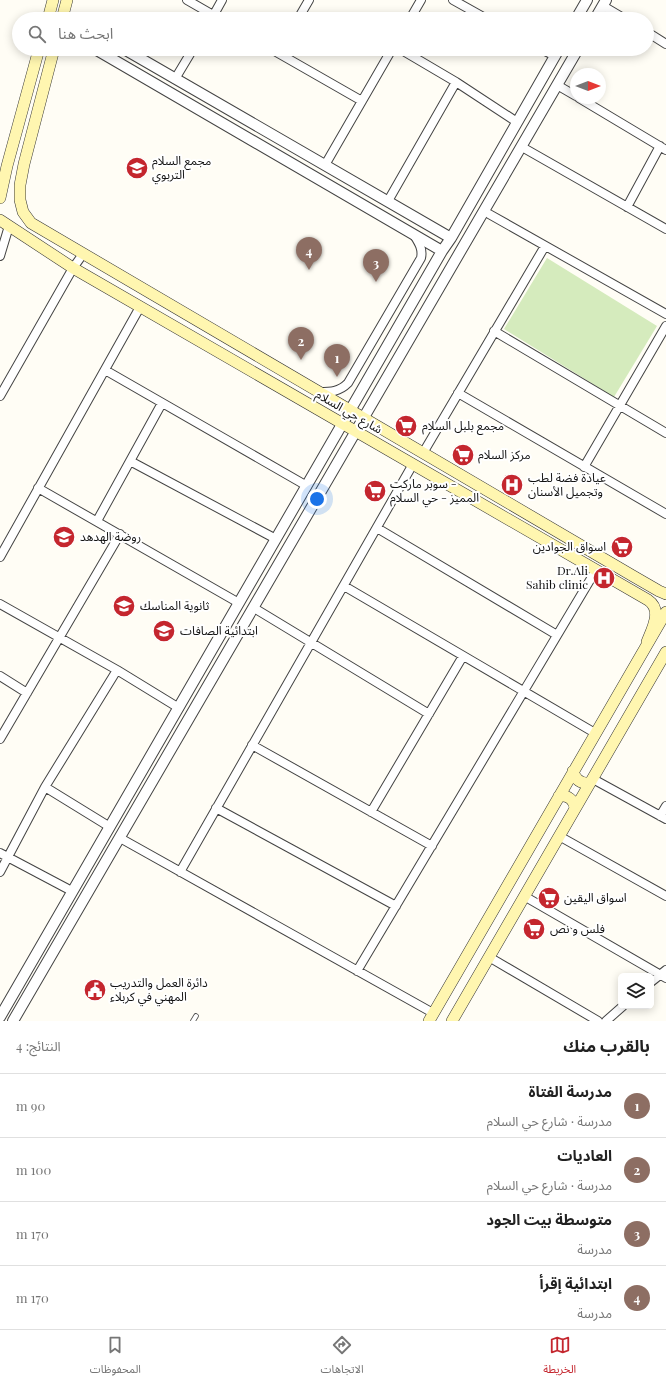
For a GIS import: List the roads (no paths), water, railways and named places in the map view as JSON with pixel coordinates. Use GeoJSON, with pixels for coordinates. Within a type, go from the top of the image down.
{"type":"FeatureCollection","features":[{"type":"Feature","properties":{"kind":"main road"},"geometry":{"type":"LineString","coordinates":[[50,12],[53,0]]}},
{"type":"Feature","properties":{"kind":"main road"},"geometry":{"type":"LineString","coordinates":[[66,12],[67,0]]}},
{"type":"Feature","properties":{"kind":"main road"},"geometry":{"type":"LineString","coordinates":[[0,198],[7,166],[38,56]]}},
{"type":"Feature","properties":{"kind":"main road"},"geometry":{"type":"LineString","coordinates":[[52,56],[24,164],[20,185],[20,200],[23,212],[31,223],[666,594]]}},
{"type":"Feature","properties":{"kind":"main road","name":"شارع حي السلام"},"geometry":{"type":"LineString","coordinates":[[4,223],[73,268],[343,424],[353,436],[380,445],[648,600],[654,605],[656,610],[655,621],[647,642]]}},
{"type":"Feature","properties":{"kind":"main road"},"geometry":{"type":"LineString","coordinates":[[380,445],[382,437],[388,432]]}},
{"type":"Feature","properties":{"kind":"main road"},"geometry":{"type":"LineString","coordinates":[[626,587],[631,583],[633,576]]}},
{"type":"Feature","properties":{"kind":"main road"},"geometry":{"type":"LineString","coordinates":[[431,1017],[647,642],[666,612]]}},
{"type":"Feature","properties":{"kind":"main road"},"geometry":{"type":"LineString","coordinates":[[454,1020],[524,896],[666,652]]}},
{"type":"Feature","properties":{"kind":"main road"},"geometry":{"type":"LineString","coordinates":[[573,771],[574,775],[582,783],[591,781]]}},
{"type":"Feature","properties":{"kind":"main road"},"geometry":{"type":"LineString","coordinates":[[559,796],[563,795],[570,798],[575,808]]}},
{"type":"Feature","properties":{"kind":"street"},"geometry":{"type":"LineString","coordinates":[[187,0],[206,12]]}},
{"type":"Feature","properties":{"kind":"street"},"geometry":{"type":"LineString","coordinates":[[217,12],[222,0]]}},
{"type":"Feature","properties":{"kind":"street"},"geometry":{"type":"LineString","coordinates":[[302,12],[309,0]]}},
{"type":"Feature","properties":{"kind":"street"},"geometry":{"type":"LineString","coordinates":[[414,12],[421,0]]}},
{"type":"Feature","properties":{"kind":"street"},"geometry":{"type":"LineString","coordinates":[[453,0],[474,12]]}},
{"type":"Feature","properties":{"kind":"street"},"geometry":{"type":"LineString","coordinates":[[579,12],[584,1]]}},
{"type":"Feature","properties":{"kind":"street"},"geometry":{"type":"LineString","coordinates":[[599,12],[605,3],[616,12]]}},
{"type":"Feature","properties":{"kind":"street"},"geometry":{"type":"LineString","coordinates":[[654,36],[666,44]]}},
{"type":"Feature","properties":{"kind":"street"},"geometry":{"type":"LineString","coordinates":[[107,56],[442,251]]}},
{"type":"Feature","properties":{"kind":"street"},"geometry":{"type":"LineString","coordinates":[[136,56],[451,238]]}},
{"type":"Feature","properties":{"kind":"street"},"geometry":{"type":"LineString","coordinates":[[175,79],[189,56]]}},
{"type":"Feature","properties":{"kind":"street"},"geometry":{"type":"LineString","coordinates":[[287,56],[362,101]]}},
{"type":"Feature","properties":{"kind":"street"},"geometry":{"type":"LineString","coordinates":[[325,165],[388,56]]}},
{"type":"Feature","properties":{"kind":"street"},"geometry":{"type":"LineString","coordinates":[[412,56],[456,82],[517,122]]}},
{"type":"Feature","properties":{"kind":"street"},"geometry":{"type":"LineString","coordinates":[[0,1017],[555,56]]}},
{"type":"Feature","properties":{"kind":"street"},"geometry":{"type":"LineString","coordinates":[[8,1004],[9,1011],[14,1013],[16,1016],[574,56]]}},
{"type":"Feature","properties":{"kind":"street"},"geometry":{"type":"LineString","coordinates":[[388,201],[456,82]]}},
{"type":"Feature","properties":{"kind":"street"},"geometry":{"type":"LineString","coordinates":[[557,85],[570,93]]}},
{"type":"Feature","properties":{"kind":"street"},"geometry":{"type":"LineString","coordinates":[[589,104],[663,148],[628,207]]}},
{"type":"Feature","properties":{"kind":"street"},"geometry":{"type":"LineString","coordinates":[[522,146],[666,229]]}},
{"type":"Feature","properties":{"kind":"street"},"geometry":{"type":"LineString","coordinates":[[330,186],[336,186],[340,182],[340,174]]}},
{"type":"Feature","properties":{"kind":"street"},"geometry":{"type":"LineString","coordinates":[[348,196],[346,187],[349,183],[354,182]]}},
{"type":"Feature","properties":{"kind":"street"},"geometry":{"type":"LineString","coordinates":[[490,214],[666,314]]}},
{"type":"Feature","properties":{"kind":"street"},"geometry":{"type":"LineString","coordinates":[[0,256],[4,223]]}},
{"type":"Feature","properties":{"kind":"street"},"geometry":{"type":"LineString","coordinates":[[319,392],[337,392],[348,383],[421,258],[422,251],[414,234]]}},
{"type":"Feature","properties":{"kind":"street"},"geometry":{"type":"LineString","coordinates":[[423,453],[545,246]]}},
{"type":"Feature","properties":{"kind":"street"},"geometry":{"type":"LineString","coordinates":[[0,396],[73,268],[83,254]]}},
{"type":"Feature","properties":{"kind":"street"},"geometry":{"type":"LineString","coordinates":[[0,556],[140,307]]}},
{"type":"Feature","properties":{"kind":"street"},"geometry":{"type":"LineString","coordinates":[[584,467],[666,326]]}},
{"type":"Feature","properties":{"kind":"street"},"geometry":{"type":"LineString","coordinates":[[494,331],[666,432]]}},
{"type":"Feature","properties":{"kind":"street"},"geometry":{"type":"LineString","coordinates":[[105,370],[307,486]]}},
{"type":"Feature","properties":{"kind":"street"},"geometry":{"type":"LineString","coordinates":[[458,393],[666,514]]}},
{"type":"Feature","properties":{"kind":"street"},"geometry":{"type":"LineString","coordinates":[[359,396],[358,400],[360,405],[365,408],[371,406]]}},
{"type":"Feature","properties":{"kind":"street"},"geometry":{"type":"LineString","coordinates":[[97,521],[162,403]]}},
{"type":"Feature","properties":{"kind":"street"},"geometry":{"type":"LineString","coordinates":[[337,434],[342,432],[353,436]]}},
{"type":"Feature","properties":{"kind":"street"},"geometry":{"type":"LineString","coordinates":[[130,461],[276,539]]}},
{"type":"Feature","properties":{"kind":"street"},"geometry":{"type":"LineString","coordinates":[[180,872],[413,464]]}},
{"type":"Feature","properties":{"kind":"street"},"geometry":{"type":"LineString","coordinates":[[38,488],[239,603]]}},
{"type":"Feature","properties":{"kind":"street"},"geometry":{"type":"LineString","coordinates":[[377,528],[557,635]]}},
{"type":"Feature","properties":{"kind":"street"},"geometry":{"type":"LineString","coordinates":[[0,739],[120,534]]}},
{"type":"Feature","properties":{"kind":"street"},"geometry":{"type":"LineString","coordinates":[[357,971],[596,570]]}},
{"type":"Feature","properties":{"kind":"street"},"geometry":{"type":"LineString","coordinates":[[344,586],[595,733]]}},
{"type":"Feature","properties":{"kind":"street"},"geometry":{"type":"LineString","coordinates":[[0,604],[118,670],[179,708]]}},
{"type":"Feature","properties":{"kind":"street"},"geometry":{"type":"LineString","coordinates":[[254,608],[429,714]]}},
{"type":"Feature","properties":{"kind":"street"},"geometry":{"type":"LineString","coordinates":[[371,812],[463,656]]}},
{"type":"Feature","properties":{"kind":"street"},"geometry":{"type":"LineString","coordinates":[[0,872],[45,787],[118,670]]}},
{"type":"Feature","properties":{"kind":"street"},"geometry":{"type":"LineString","coordinates":[[0,676],[27,693]]}},
{"type":"Feature","properties":{"kind":"street"},"geometry":{"type":"LineString","coordinates":[[252,745],[432,846]]}},
{"type":"Feature","properties":{"kind":"street"},"geometry":{"type":"LineString","coordinates":[[150,759],[150,764],[153,768],[161,767]]}},
{"type":"Feature","properties":{"kind":"street"},"geometry":{"type":"LineString","coordinates":[[143,770],[148,769],[152,771],[154,778]]}},
{"type":"Feature","properties":{"kind":"street"},"geometry":{"type":"LineString","coordinates":[[591,781],[663,818],[666,806]]}},
{"type":"Feature","properties":{"kind":"street"},"geometry":{"type":"LineString","coordinates":[[45,787],[110,827]]}},
{"type":"Feature","properties":{"kind":"street"},"geometry":{"type":"LineString","coordinates":[[216,808],[396,906]]}},
{"type":"Feature","properties":{"kind":"street"},"geometry":{"type":"LineString","coordinates":[[559,836],[666,896]]}},
{"type":"Feature","properties":{"kind":"street"},"geometry":{"type":"LineString","coordinates":[[120,838],[357,971],[431,1017]]}},
{"type":"Feature","properties":{"kind":"street"},"geometry":{"type":"LineString","coordinates":[[0,853],[68,889]]}},
{"type":"Feature","properties":{"kind":"street"},"geometry":{"type":"LineString","coordinates":[[524,896],[664,974],[654,980]]}},
{"type":"Feature","properties":{"kind":"street"},"geometry":{"type":"LineString","coordinates":[[489,957],[598,1021]]}},
{"type":"Feature","properties":{"kind":"street"},"geometry":{"type":"LineString","coordinates":[[606,1021],[620,1009]]}},
{"type":"Feature","properties":{"kind":"lane"},"geometry":{"type":"LineString","coordinates":[[193,1021],[196,1016]]}},
{"type":"Feature","properties":{"kind":"place","name":"مجمع السلام التربوي"},"geometry":{"type":"Point","coordinates":[137,168]}},
{"type":"Feature","properties":{"kind":"place","name":"ابتدائية إقرأ"},"geometry":{"type":"Point","coordinates":[309,270]}},
{"type":"Feature","properties":{"kind":"place","name":"متوسطة بيت الجود"},"geometry":{"type":"Point","coordinates":[376,282]}},
{"type":"Feature","properties":{"kind":"place","name":"العاديات"},"geometry":{"type":"Point","coordinates":[301,360]}},
{"type":"Feature","properties":{"kind":"place","name":"مدرسة الفتاة"},"geometry":{"type":"Point","coordinates":[337,377]}},
{"type":"Feature","properties":{"kind":"place","name":"مجمع بلبل السلام"},"geometry":{"type":"Point","coordinates":[406,426]}},
{"type":"Feature","properties":{"kind":"place","name":"مركز السلام"},"geometry":{"type":"Point","coordinates":[463,455]}},
{"type":"Feature","properties":{"kind":"place","name":"عيادة فضة لطب وتجميل الأسنان"},"geometry":{"type":"Point","coordinates":[512,485]}},
{"type":"Feature","properties":{"kind":"place","name":"سوبر ماركت - المميز - حي السلام"},"geometry":{"type":"Point","coordinates":[375,491]}},
{"type":"Feature","properties":{"kind":"place","name":"روضة الهدهد"},"geometry":{"type":"Point","coordinates":[64,537]}},
{"type":"Feature","properties":{"kind":"place","name":"اسواق الجوادين"},"geometry":{"type":"Point","coordinates":[622,547]}},
{"type":"Feature","properties":{"kind":"place","name":"Dr.Ali Sahib clinic"},"geometry":{"type":"Point","coordinates":[604,578]}},
{"type":"Feature","properties":{"kind":"place","name":"ثانوية المناسك"},"geometry":{"type":"Point","coordinates":[124,606]}},
{"type":"Feature","properties":{"kind":"place","name":"ابتدائية الصافات"},"geometry":{"type":"Point","coordinates":[164,631]}},
{"type":"Feature","properties":{"kind":"place","name":"اسواق اليقين"},"geometry":{"type":"Point","coordinates":[549,898]}},
{"type":"Feature","properties":{"kind":"place","name":"فلس و نص"},"geometry":{"type":"Point","coordinates":[534,929]}},
{"type":"Feature","properties":{"kind":"place","name":"دائرة العمل والتدريب المهني في كربلاء"},"geometry":{"type":"Point","coordinates":[95,990]}}]}
